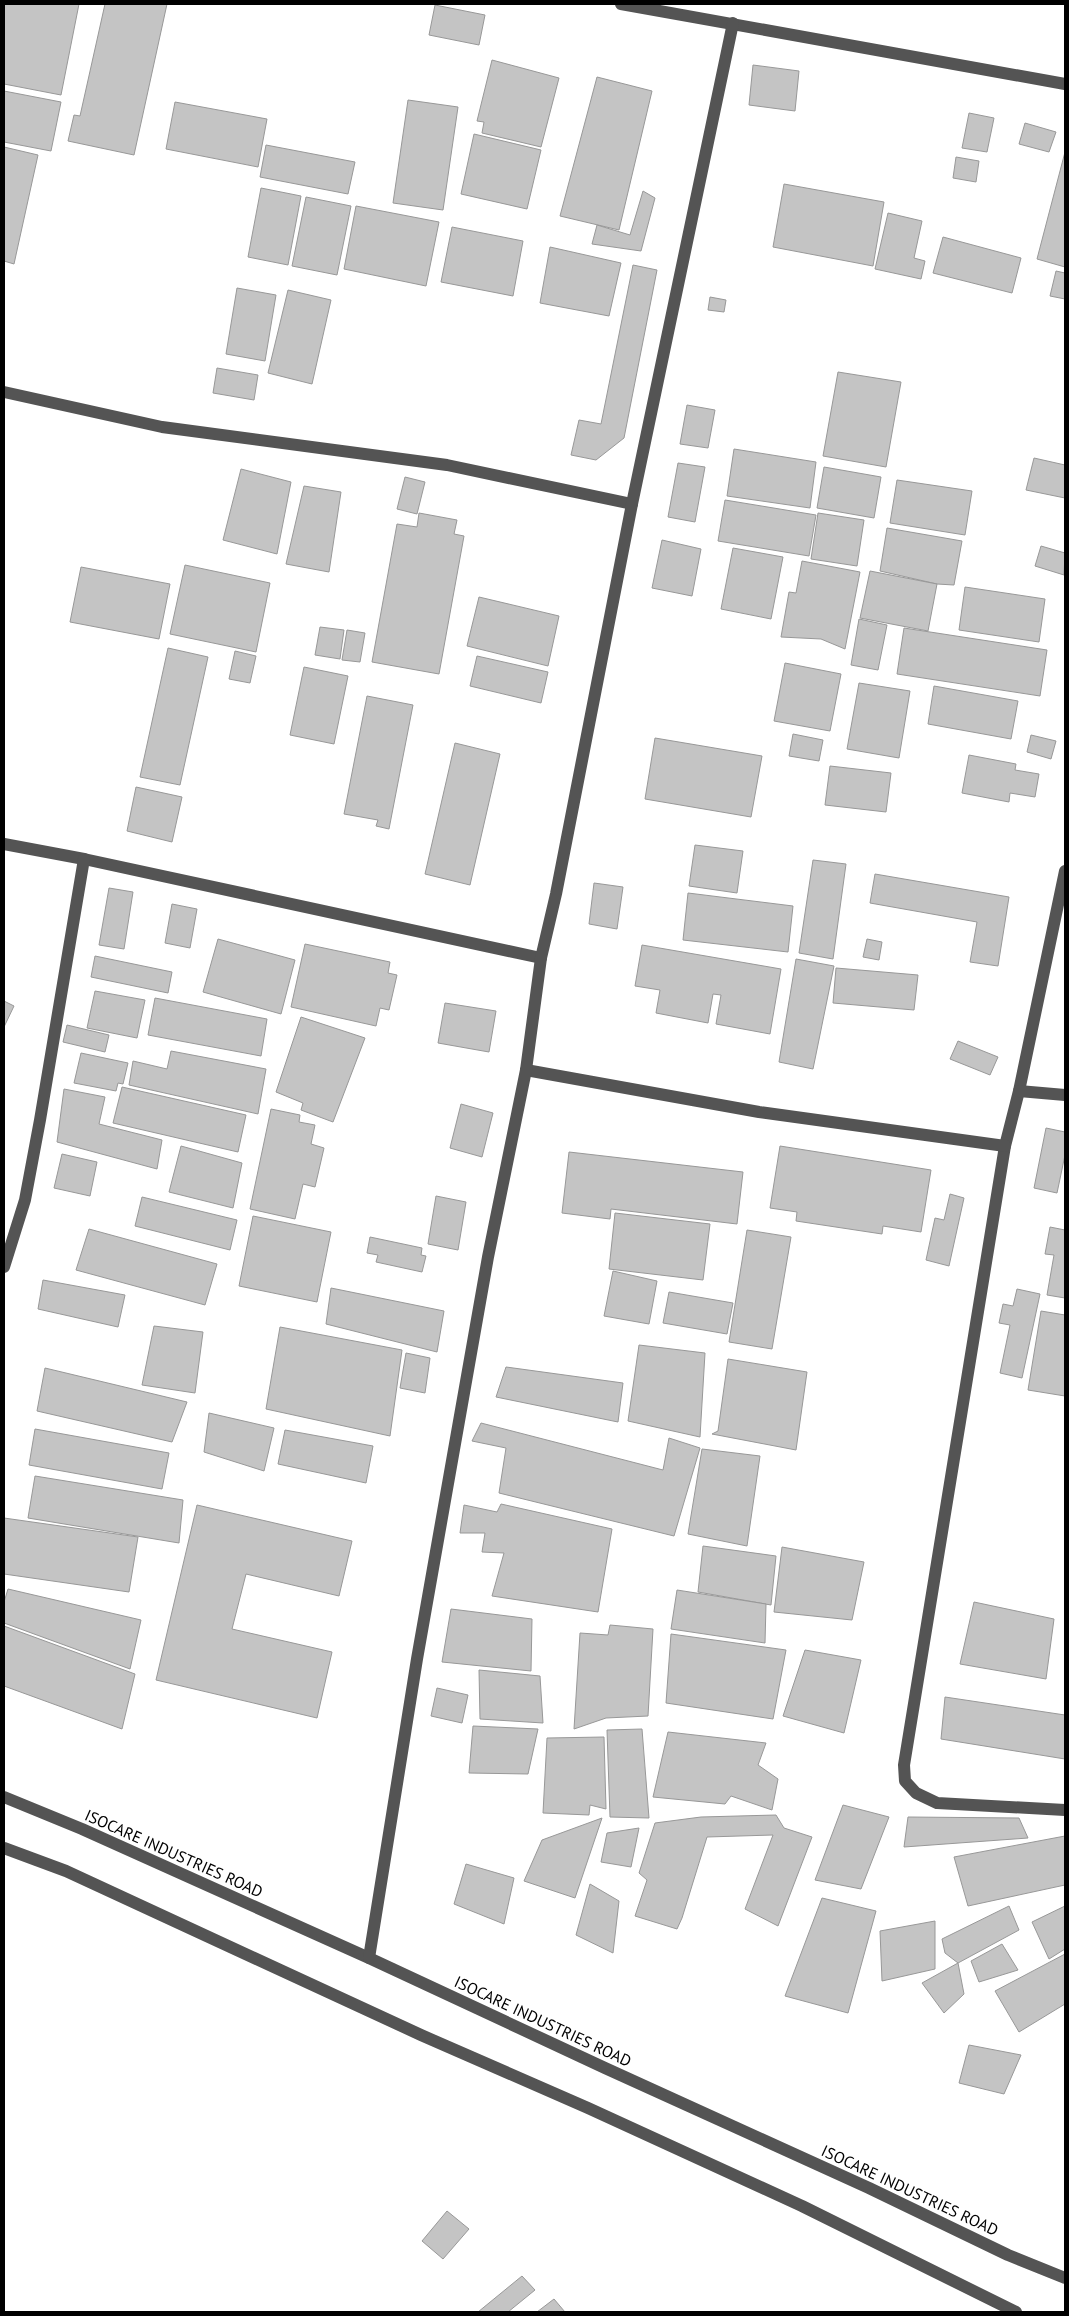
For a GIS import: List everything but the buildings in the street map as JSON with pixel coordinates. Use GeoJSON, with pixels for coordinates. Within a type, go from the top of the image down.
{"type":"FeatureCollection","features":[{"type":"Feature","properties":{"kind":"street"},"geometry":{"type":"LineString","coordinates":[[621,4],[1065,84]]}},
{"type":"Feature","properties":{"kind":"street"},"geometry":{"type":"LineString","coordinates":[[369,1958],[417,1659],[488,1257],[526,1070],[540,958],[556,894],[632,504],[733,23]]}},
{"type":"Feature","properties":{"kind":"street"},"geometry":{"type":"LineString","coordinates":[[4,392],[162,427],[447,465],[632,504]]}},
{"type":"Feature","properties":{"kind":"street"},"geometry":{"type":"LineString","coordinates":[[4,844],[84,859],[540,958]]}},
{"type":"Feature","properties":{"kind":"street"},"geometry":{"type":"LineString","coordinates":[[4,1268],[25,1200],[84,859]]}},
{"type":"Feature","properties":{"kind":"street"},"geometry":{"type":"LineString","coordinates":[[1065,871],[1019,1091],[1005,1146],[904,1765],[905,1780],[916,1793],[937,1803],[1065,1810]]}},
{"type":"Feature","properties":{"kind":"street"},"geometry":{"type":"LineString","coordinates":[[526,1070],[759,1112],[1005,1146]]}},
{"type":"Feature","properties":{"kind":"street"},"geometry":{"type":"LineString","coordinates":[[1019,1091],[1065,1095]]}},
{"type":"Feature","properties":{"kind":"street","name":"ISOCARE INDUSTRIES ROAD"},"geometry":{"type":"LineString","coordinates":[[4,1797],[82,1829],[369,1958],[869,2188],[1008,2255],[1065,2278]]}},
{"type":"Feature","properties":{"kind":"street"},"geometry":{"type":"LineString","coordinates":[[4,1848],[66,1871],[412,2031],[588,2108],[793,2202],[1016,2312]]}}]}
